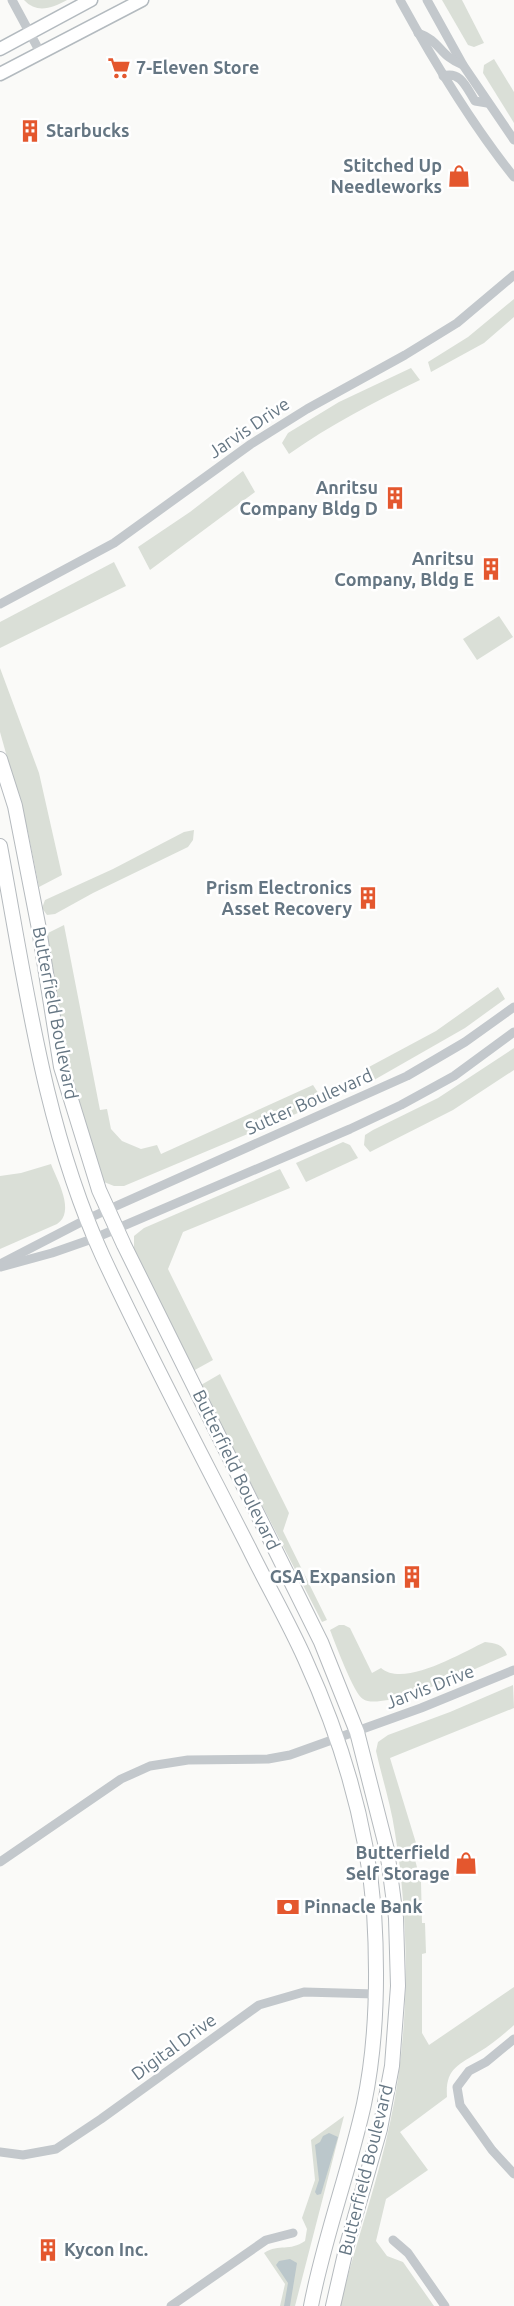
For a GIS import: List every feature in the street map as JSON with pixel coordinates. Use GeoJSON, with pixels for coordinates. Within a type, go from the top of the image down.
{"type":"FeatureCollection","features":[{"type":"Feature","properties":{"kind":"main road"},"geometry":{"type":"LineString","coordinates":[[0,49],[91,0]]}},
{"type":"Feature","properties":{"kind":"main road"},"geometry":{"type":"LineString","coordinates":[[0,74],[142,0]]}},
{"type":"Feature","properties":{"kind":"main road","name":"Butterfield Boulevard"},"geometry":{"type":"LineString","coordinates":[[0,760],[16,806],[39,928],[61,1067],[76,1120],[116,1228],[316,1632],[357,1732],[387,1850],[396,1918],[398,1986],[392,2066],[380,2129],[332,2306]]}},
{"type":"Feature","properties":{"kind":"main road","name":"Butterfield Boulevard"},"geometry":{"type":"LineString","coordinates":[[0,846],[39,1060],[62,1153],[95,1238],[153,1360],[303,1654],[345,1759],[364,1838],[373,1907],[375,1994],[373,2035],[365,2100],[349,2166],[317,2275],[311,2306]]}},
{"type":"Feature","properties":{"kind":"street"},"geometry":{"type":"LineString","coordinates":[[12,0],[40,52]]}},
{"type":"Feature","properties":{"kind":"street"},"geometry":{"type":"LineString","coordinates":[[400,0],[443,76],[485,141],[514,177]]}},
{"type":"Feature","properties":{"kind":"street"},"geometry":{"type":"LineString","coordinates":[[427,0],[463,65],[514,140]]}},
{"type":"Feature","properties":{"kind":"street"},"geometry":{"type":"LineString","coordinates":[[418,33],[432,38],[444,55],[463,65]]}},
{"type":"Feature","properties":{"kind":"street"},"geometry":{"type":"LineString","coordinates":[[443,76],[457,75],[461,78],[475,101],[487,102]]}},
{"type":"Feature","properties":{"kind":"street","name":"Jarvis Drive"},"geometry":{"type":"LineString","coordinates":[[0,604],[114,543],[251,444],[307,409],[405,355],[456,322],[514,275]]}},
{"type":"Feature","properties":{"kind":"street","name":"Sutter Boulevard"},"geometry":{"type":"LineString","coordinates":[[0,1264],[87,1218],[407,1076],[465,1042],[514,1007]]}},
{"type":"Feature","properties":{"kind":"street"},"geometry":{"type":"LineString","coordinates":[[0,1268],[52,1254],[95,1238],[219,1186],[400,1105],[454,1076],[514,1032]]}},
{"type":"Feature","properties":{"kind":"street","name":"Jarvis Drive"},"geometry":{"type":"LineString","coordinates":[[337,1739],[514,1670]]}},
{"type":"Feature","properties":{"kind":"street"},"geometry":{"type":"LineString","coordinates":[[0,1862],[121,1779],[150,1766],[202,1760],[268,1759],[290,1755],[337,1739]]}},
{"type":"Feature","properties":{"kind":"street","name":"Digital Drive"},"geometry":{"type":"LineString","coordinates":[[0,2152],[23,2155],[56,2149],[101,2119],[259,2005],[304,1992],[375,1994]]}},
{"type":"Feature","properties":{"kind":"street"},"geometry":{"type":"LineString","coordinates":[[514,2039],[486,2062],[469,2071],[457,2087],[460,2105],[492,2150],[514,2174]]}},
{"type":"Feature","properties":{"kind":"street"},"geometry":{"type":"LineString","coordinates":[[171,2306],[266,2240],[293,2233]]}},
{"type":"Feature","properties":{"kind":"street"},"geometry":{"type":"LineString","coordinates":[[393,2240],[408,2253],[445,2306]]}},
{"type":"Feature","properties":{"kind":"shaded area"},"geometry":{"type":"Polygon","coordinates":[[[24,0],[67,0],[50,7],[39,8],[24,0]]]}},
{"type":"Feature","properties":{"kind":"shaded area"},"geometry":{"type":"Polygon","coordinates":[[[442,0],[462,0],[484,43],[474,47],[468,45],[442,0]]]}},
{"type":"Feature","properties":{"kind":"shaded area"},"geometry":{"type":"Polygon","coordinates":[[[494,59],[514,92],[514,123],[483,73],[484,65],[494,59]]]}},
{"type":"Feature","properties":{"kind":"shaded area"},"geometry":{"type":"Polygon","coordinates":[[[514,299],[514,317],[484,343],[431,372],[428,362],[468,337],[514,299]]]}},
{"type":"Feature","properties":{"kind":"shaded area"},"geometry":{"type":"Polygon","coordinates":[[[411,368],[420,380],[353,414],[289,454],[282,443],[288,433],[339,402],[411,368]]]}},
{"type":"Feature","properties":{"kind":"shaded area"},"geometry":{"type":"Polygon","coordinates":[[[243,471],[255,492],[150,570],[138,547],[190,512],[243,471]]]}},
{"type":"Feature","properties":{"kind":"shaded area"},"geometry":{"type":"Polygon","coordinates":[[[114,562],[126,586],[0,648],[0,622],[114,562]]]}},
{"type":"Feature","properties":{"kind":"shaded area"},"geometry":{"type":"Polygon","coordinates":[[[499,616],[513,637],[477,660],[463,639],[499,616]]]}},
{"type":"Feature","properties":{"kind":"shaded area"},"geometry":{"type":"Polygon","coordinates":[[[0,668],[39,773],[62,875],[39,887],[28,832],[0,732],[0,668]]]}},
{"type":"Feature","properties":{"kind":"shaded area"},"geometry":{"type":"Polygon","coordinates":[[[194,830],[193,840],[188,847],[93,893],[55,914],[47,915],[42,908],[45,900],[113,869],[184,832],[194,830]]]}},
{"type":"Feature","properties":{"kind":"shaded area"},"geometry":{"type":"Polygon","coordinates":[[[64,925],[100,1110],[107,1109],[111,1129],[122,1141],[141,1149],[157,1145],[161,1154],[313,1085],[324,1102],[124,1186],[114,1186],[104,1182],[75,1097],[58,1013],[46,934],[64,925]]]}},
{"type":"Feature","properties":{"kind":"shaded area"},"geometry":{"type":"Polygon","coordinates":[[[498,987],[505,999],[465,1028],[374,1080],[367,1068],[436,1031],[498,987]]]}},
{"type":"Feature","properties":{"kind":"shaded area"},"geometry":{"type":"Polygon","coordinates":[[[514,1048],[514,1070],[453,1110],[370,1152],[364,1145],[365,1135],[438,1098],[514,1048]]]}},
{"type":"Feature","properties":{"kind":"shaded area"},"geometry":{"type":"Polygon","coordinates":[[[343,1142],[350,1145],[358,1158],[306,1182],[296,1163],[343,1142]]]}},
{"type":"Feature","properties":{"kind":"shaded area"},"geometry":{"type":"Polygon","coordinates":[[[51,1164],[61,1187],[65,1204],[65,1212],[62,1219],[57,1224],[0,1249],[0,1176],[21,1173],[51,1164]]]}},
{"type":"Feature","properties":{"kind":"shaded area"},"geometry":{"type":"Polygon","coordinates":[[[280,1169],[290,1188],[183,1232],[168,1269],[213,1360],[193,1371],[134,1249],[134,1236],[144,1228],[280,1169]]]}},
{"type":"Feature","properties":{"kind":"shaded area"},"geometry":{"type":"Polygon","coordinates":[[[220,1374],[289,1513],[283,1531],[327,1620],[322,1622],[203,1390],[201,1385],[220,1374]]]}},
{"type":"Feature","properties":{"kind":"shaded area"},"geometry":{"type":"Polygon","coordinates":[[[339,1625],[350,1628],[372,1673],[381,1668],[391,1673],[404,1674],[433,1667],[485,1642],[501,1646],[507,1655],[411,1694],[374,1702],[363,1699],[359,1695],[340,1656],[330,1630],[339,1625]]]}},
{"type":"Feature","properties":{"kind":"shaded area"},"geometry":{"type":"Polygon","coordinates":[[[513,1685],[514,1708],[390,1758],[416,1843],[411,1845],[421,1882],[422,1923],[425,1923],[426,1953],[422,1954],[422,2033],[429,2045],[514,1987],[514,2025],[492,2043],[454,2069],[448,2080],[447,2097],[400,2132],[428,2170],[386,2199],[376,2241],[387,2256],[403,2262],[434,2306],[340,2306],[379,2169],[390,2123],[397,2088],[404,2016],[405,1941],[400,1868],[391,1812],[376,1751],[378,1742],[388,1735],[450,1712],[513,1685]]]}},
{"type":"Feature","properties":{"kind":"shaded area"},"geometry":{"type":"Polygon","coordinates":[[[344,2116],[295,2306],[280,2306],[285,2284],[264,2253],[275,2248],[294,2246],[305,2241],[307,2229],[302,2218],[315,2180],[311,2140],[344,2116]]]}},
{"type":"Feature","properties":{"kind":"shaded area"},"geometry":{"type":"Polygon","coordinates":[[[329,2133],[338,2137],[321,2194],[317,2195],[315,2192],[319,2180],[315,2145],[320,2142],[323,2136],[329,2133]]]}},
{"type":"Feature","properties":{"kind":"shaded area"},"geometry":{"type":"Polygon","coordinates":[[[290,2259],[297,2263],[290,2306],[284,2306],[288,2283],[276,2265],[279,2261],[290,2259]]]}},
{"type":"Feature","properties":{"kind":"place","name":"7-Eleven Store"},"geometry":{"type":"Point","coordinates":[119,68]}},
{"type":"Feature","properties":{"kind":"place","name":"Starbucks"},"geometry":{"type":"Point","coordinates":[30,131]}},
{"type":"Feature","properties":{"kind":"place","name":"Stitched Up Needleworks"},"geometry":{"type":"Point","coordinates":[459,176]}},
{"type":"Feature","properties":{"kind":"place","name":"Anritsu Company Bldg D"},"geometry":{"type":"Point","coordinates":[395,498]}},
{"type":"Feature","properties":{"kind":"place","name":"Anritsu Company, Bldg E"},"geometry":{"type":"Point","coordinates":[491,569]}},
{"type":"Feature","properties":{"kind":"place","name":"Prism Electronics Asset Recovery"},"geometry":{"type":"Point","coordinates":[368,898]}},
{"type":"Feature","properties":{"kind":"place","name":"GSA Expansion"},"geometry":{"type":"Point","coordinates":[412,1577]}},
{"type":"Feature","properties":{"kind":"place","name":"Butterfield Self Storage"},"geometry":{"type":"Point","coordinates":[466,1863]}},
{"type":"Feature","properties":{"kind":"place","name":"Pinnacle Bank"},"geometry":{"type":"Point","coordinates":[288,1907]}},
{"type":"Feature","properties":{"kind":"place","name":"Kycon Inc."},"geometry":{"type":"Point","coordinates":[48,2250]}}]}
